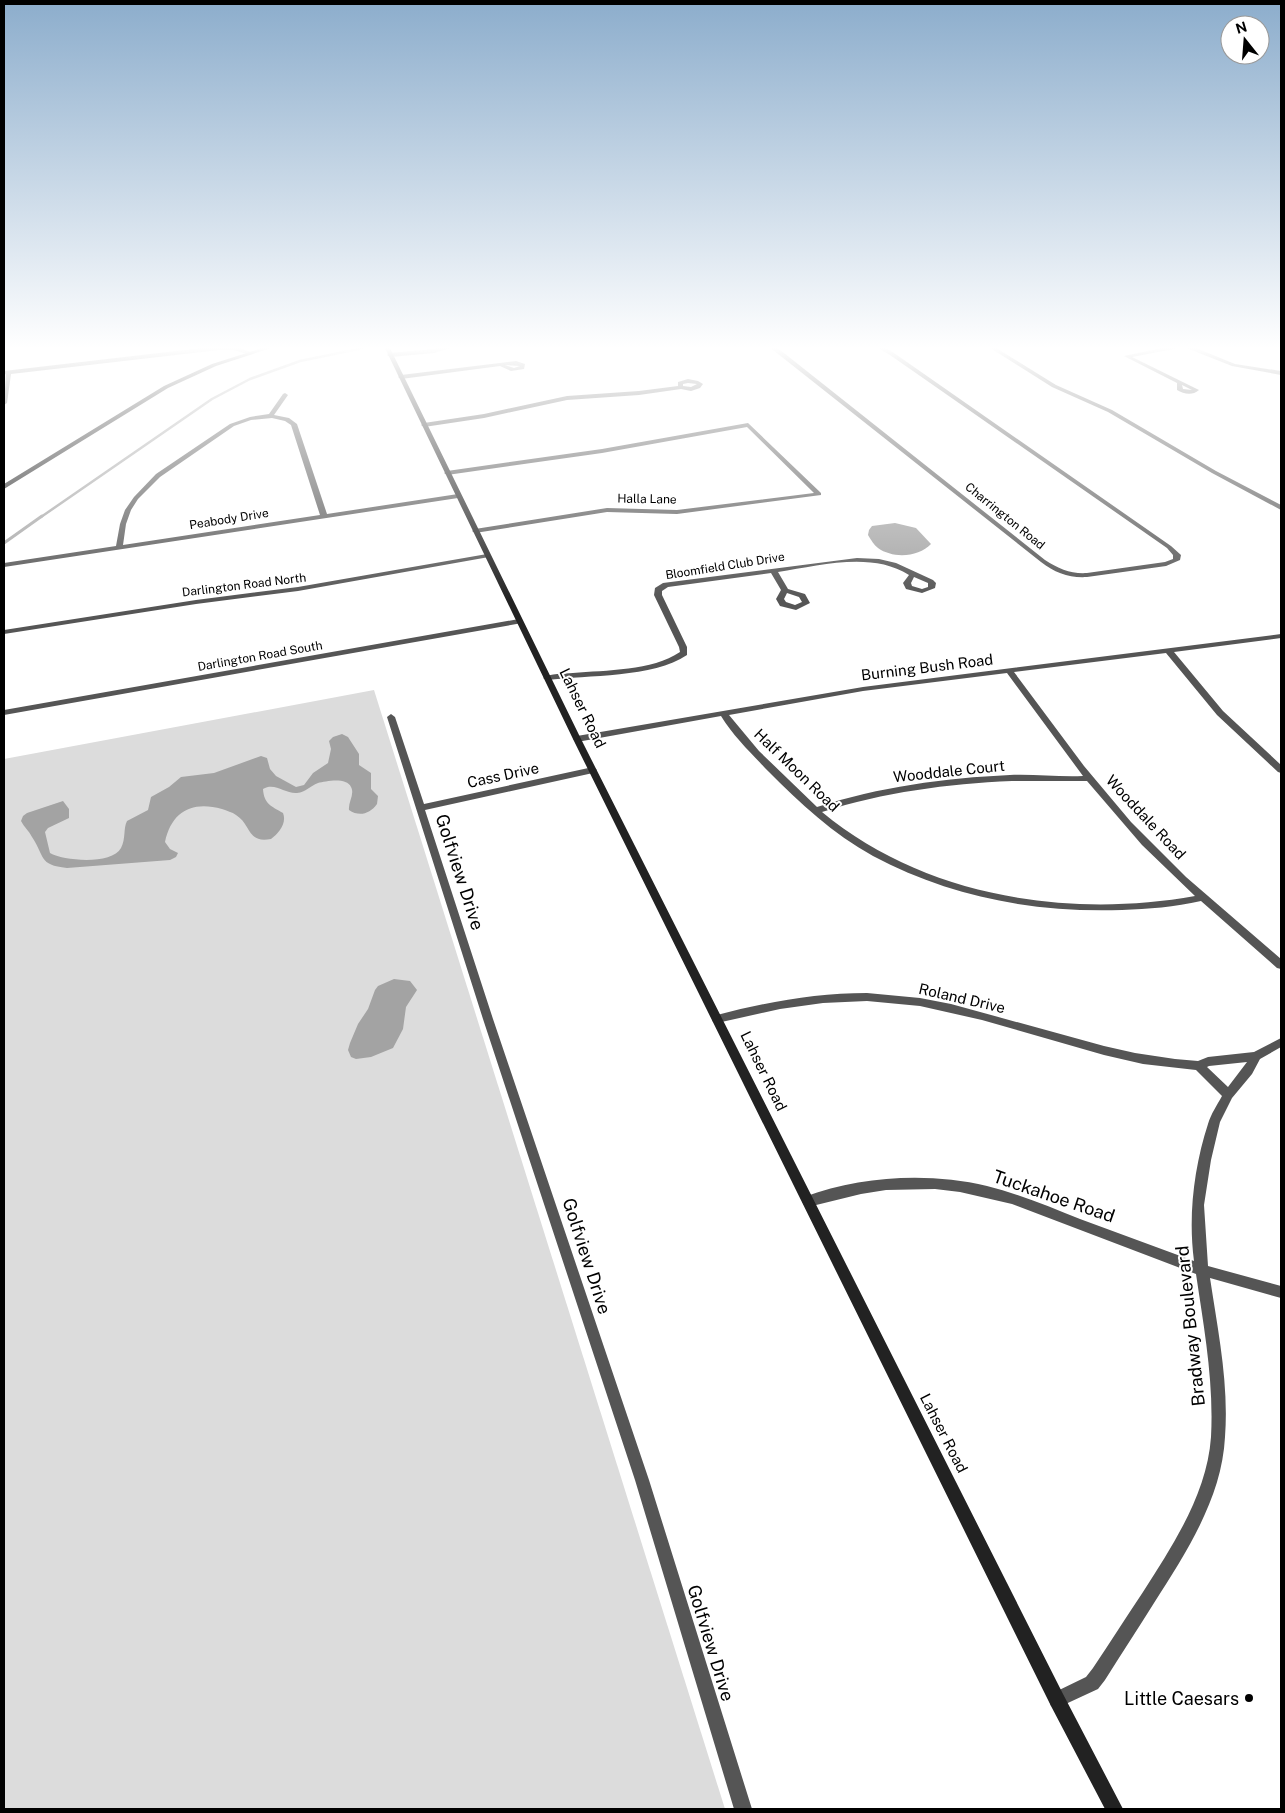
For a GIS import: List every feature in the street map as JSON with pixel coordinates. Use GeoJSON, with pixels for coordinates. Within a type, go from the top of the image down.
{"type":"FeatureCollection","features":[{"type":"Feature","properties":{"kind":"street"},"geometry":{"type":"LineString","coordinates":[[4,487],[95,431]]}},
{"type":"Feature","properties":{"kind":"street"},"geometry":{"type":"LineString","coordinates":[[119,547],[122,524],[128,509],[149,486],[225,431]]}},
{"type":"Feature","properties":{"kind":"street"},"geometry":{"type":"LineString","coordinates":[[297,431],[324,516]]}},
{"type":"Feature","properties":{"kind":"street","name":"Lahser Road"},"geometry":{"type":"LineString","coordinates":[[427,431],[577,739],[1114,1809]]}},
{"type":"Feature","properties":{"kind":"street","name":"Halla Lane"},"geometry":{"type":"LineString","coordinates":[[447,473],[715,431]]}},
{"type":"Feature","properties":{"kind":"street","name":"Halla Lane"},"geometry":{"type":"LineString","coordinates":[[475,531],[607,510],[677,512],[819,494],[754,431]]}},
{"type":"Feature","properties":{"kind":"street","name":"Charrington Road"},"geometry":{"type":"LineString","coordinates":[[878,431],[1060,572],[1074,576],[1086,575],[1166,564],[1173,562],[1177,558],[1176,552],[1000,431]]}},
{"type":"Feature","properties":{"kind":"street"},"geometry":{"type":"LineString","coordinates":[[1143,431],[1281,508]]}},
{"type":"Feature","properties":{"kind":"street","name":"Peabody Drive"},"geometry":{"type":"LineString","coordinates":[[4,565],[458,496]]}},
{"type":"Feature","properties":{"kind":"street","name":"Darlington Road North"},"geometry":{"type":"LineString","coordinates":[[4,632],[196,602],[298,590],[487,556]]}},
{"type":"Feature","properties":{"kind":"street","name":"Bloomfield Club Drive"},"geometry":{"type":"LineString","coordinates":[[547,678],[646,667],[677,660],[684,653],[684,648],[658,595],[658,590],[661,587],[842,561],[862,560],[894,565],[913,574]]}},
{"type":"Feature","properties":{"kind":"street"},"geometry":{"type":"LineString","coordinates":[[773,570],[785,590]]}},
{"type":"Feature","properties":{"kind":"street","name":"Darlington Road South"},"geometry":{"type":"LineString","coordinates":[[4,713],[519,621]]}},
{"type":"Feature","properties":{"kind":"street","name":"Burning Bush Road"},"geometry":{"type":"LineString","coordinates":[[577,739],[863,689],[1281,636]]}},
{"type":"Feature","properties":{"kind":"street"},"geometry":{"type":"LineString","coordinates":[[1168,650],[1220,713],[1281,770]]}},
{"type":"Feature","properties":{"kind":"street","name":"Wooddale Road"},"geometry":{"type":"LineString","coordinates":[[1009,671],[1088,778],[1141,838],[1204,898],[1281,965]]}},
{"type":"Feature","properties":{"kind":"street","name":"Half Moon Road"},"geometry":{"type":"LineString","coordinates":[[723,713],[761,759],[814,810],[862,845],[934,880],[987,895],[1042,905],[1085,908],[1188,901],[1204,898]]}},
{"type":"Feature","properties":{"kind":"street","name":"Golfview Drive"},"geometry":{"type":"LineString","coordinates":[[391,717],[488,1019],[642,1480],[743,1809]]}},
{"type":"Feature","properties":{"kind":"street","name":"Cass Drive"},"geometry":{"type":"LineString","coordinates":[[420,808],[593,770]]}},
{"type":"Feature","properties":{"kind":"street","name":"Wooddale Court"},"geometry":{"type":"LineString","coordinates":[[814,810],[870,795],[936,784],[1011,778],[1088,778]]}},
{"type":"Feature","properties":{"kind":"street","name":"Roland Drive"},"geometry":{"type":"LineString","coordinates":[[717,1019],[806,1000],[840,997],[888,998],[975,1015],[1134,1058],[1198,1066],[1216,1061],[1256,1056]]}},
{"type":"Feature","properties":{"kind":"street","name":"Bradway Boulevard"},"geometry":{"type":"LineString","coordinates":[[1058,1700],[1092,1683],[1099,1674],[1175,1556],[1202,1503],[1211,1477],[1218,1438],[1218,1409],[1216,1360],[1200,1256],[1198,1205],[1205,1160],[1214,1122],[1228,1095],[1248,1071],[1256,1056],[1281,1042]]}},
{"type":"Feature","properties":{"kind":"street"},"geometry":{"type":"LineString","coordinates":[[1198,1066],[1228,1095]]}},
{"type":"Feature","properties":{"kind":"street","name":"Tuckahoe Road"},"geometry":{"type":"LineString","coordinates":[[808,1201],[842,1192],[883,1185],[924,1182],[950,1184],[1013,1199],[1202,1270],[1281,1292]]}},
{"type":"Feature","properties":{"kind":"shaded area"},"geometry":{"type":"Polygon","coordinates":[[[895,523],[916,528],[931,544],[920,552],[913,554],[898,555],[884,552],[874,544],[868,535],[869,530],[872,526],[895,523]]]}},
{"type":"Feature","properties":{"kind":"shaded area"},"geometry":{"type":"Polygon","coordinates":[[[374,690],[725,1809],[4,1809],[4,759],[374,690]]]}},
{"type":"Feature","properties":{"kind":"shaded area"},"geometry":{"type":"Polygon","coordinates":[[[342,734],[348,737],[359,754],[359,765],[371,773],[371,789],[378,796],[377,804],[368,812],[360,814],[349,810],[352,790],[349,784],[341,781],[318,783],[297,793],[288,792],[276,787],[267,787],[263,789],[265,798],[272,806],[283,813],[284,817],[277,834],[271,839],[263,840],[253,836],[241,819],[233,813],[222,809],[201,806],[185,811],[178,816],[168,831],[165,842],[170,849],[178,853],[176,857],[170,860],[67,868],[51,865],[47,862],[21,821],[27,813],[63,801],[69,809],[69,818],[48,828],[45,832],[50,853],[66,858],[87,860],[108,857],[121,848],[127,821],[148,810],[151,797],[169,787],[181,777],[214,773],[261,756],[267,758],[270,769],[276,776],[296,787],[304,785],[313,773],[328,763],[331,749],[329,741],[333,737],[342,734]]]}},
{"type":"Feature","properties":{"kind":"shaded area"},"geometry":{"type":"Polygon","coordinates":[[[394,979],[410,981],[417,990],[406,1007],[403,1029],[393,1048],[371,1057],[356,1059],[351,1057],[348,1050],[350,1043],[358,1024],[368,1009],[375,990],[378,986],[394,979]]]}},
{"type":"Feature","properties":{"kind":"waterway"},"geometry":{"type":"LineString","coordinates":[[41,517],[166,431]]}},
{"type":"Feature","properties":{"kind":"waterway"},"geometry":{"type":"LineString","coordinates":[[4,543],[42,516]]}},
{"type":"Feature","properties":{"kind":"place","name":"Little Caesars"},"geometry":{"type":"Point","coordinates":[1249,1698]}}]}
